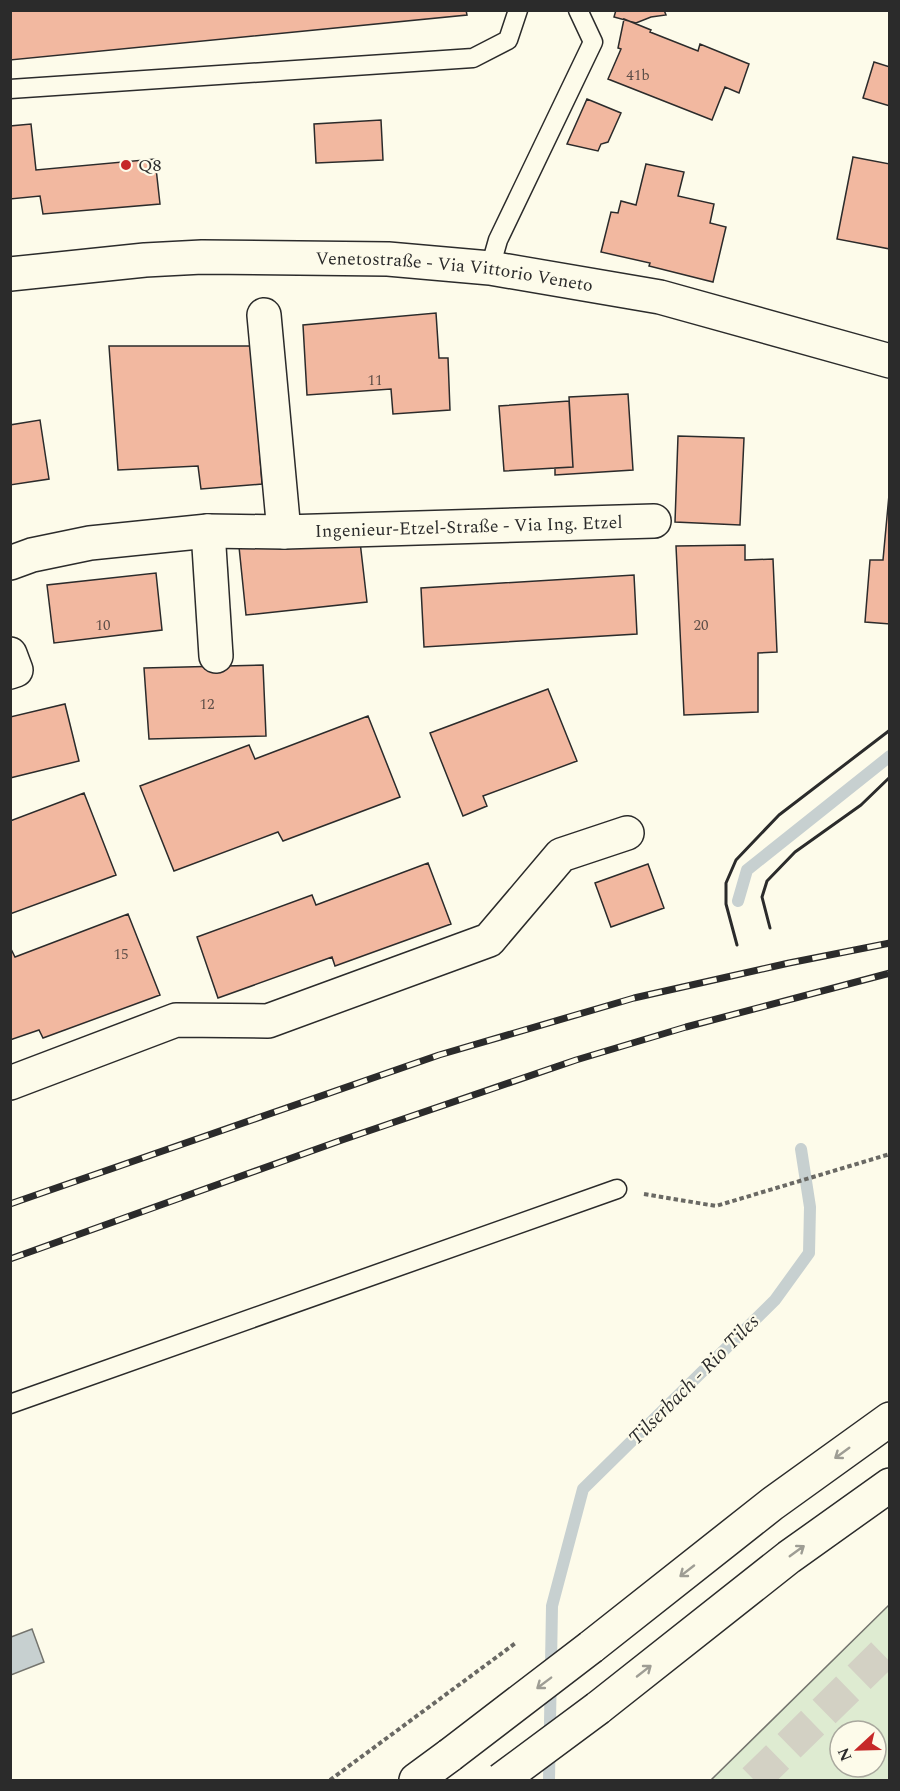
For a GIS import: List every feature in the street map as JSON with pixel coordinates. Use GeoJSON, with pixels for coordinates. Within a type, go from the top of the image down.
{"type":"FeatureCollection","features":[{"type":"Feature","properties":{"kind":"main road","name":"Venetostraße - Via Vittorio Veneto"},"geometry":{"type":"LineString","coordinates":[[10,274],[145,260],[202,257],[388,259],[490,268],[660,297],[890,361]]}},
{"type":"Feature","properties":{"kind":"main road"},"geometry":{"type":"LineString","coordinates":[[264,315],[284,532]]}},
{"type":"Feature","properties":{"kind":"main road","name":"Ingenieur-Etzel-Straße - Via Ing. Etzel"},"geometry":{"type":"LineString","coordinates":[[10,563],[32,555],[90,543],[208,531],[284,532],[654,521]]}},
{"type":"Feature","properties":{"kind":"main road"},"geometry":{"type":"LineString","coordinates":[[208,531],[216,656]]}},
{"type":"Feature","properties":{"kind":"main road"},"geometry":{"type":"LineString","coordinates":[[10,654],[16,670],[10,672]]}},
{"type":"Feature","properties":{"kind":"main road"},"geometry":{"type":"LineString","coordinates":[[10,1083],[176,1020],[268,1021],[489,940],[561,855],[627,833]]}},
{"type":"Feature","properties":{"kind":"main road"},"geometry":{"type":"LineString","coordinates":[[416,1780],[591,1647],[772,1504],[890,1419]]}},
{"type":"Feature","properties":{"kind":"main road"},"geometry":{"type":"LineString","coordinates":[[501,1780],[598,1708],[789,1557],[890,1485]]}},
{"type":"Feature","properties":{"kind":"lane"},"geometry":{"type":"LineString","coordinates":[[10,89],[473,58],[508,40],[518,10]]}},
{"type":"Feature","properties":{"kind":"lane"},"geometry":{"type":"LineString","coordinates":[[490,268],[498,240],[592,42],[578,10]]}},
{"type":"Feature","properties":{"kind":"lane"},"geometry":{"type":"LineString","coordinates":[[10,1404],[617,1189]]}},
{"type":"Feature","properties":{"kind":"path"},"geometry":{"type":"LineString","coordinates":[[617,1189],[716,1206],[890,1154]]}},
{"type":"Feature","properties":{"kind":"path"},"geometry":{"type":"LineString","coordinates":[[330,1780],[517,1642]]}},
{"type":"Feature","properties":{"kind":"green space"},"geometry":{"type":"Polygon","coordinates":[[[889,1605],[889,1780],[711,1780],[889,1605]]]}},
{"type":"Feature","properties":{"kind":"shaded area"},"geometry":{"type":"Polygon","coordinates":[[[32,1629],[44,1662],[11,1675],[11,1637],[32,1629]]]}},
{"type":"Feature","properties":{"kind":"building"},"geometry":{"type":"Polygon","coordinates":[[[10,10],[466,10],[467,15],[10,60],[10,10]]]}},
{"type":"Feature","properties":{"kind":"building"},"geometry":{"type":"Polygon","coordinates":[[[616,10],[664,10],[666,15],[651,17],[636,23],[614,17],[616,10]]]}},
{"type":"Feature","properties":{"kind":"building"},"geometry":{"type":"Polygon","coordinates":[[[624,19],[698,51],[700,44],[749,64],[739,93],[725,87],[712,120],[608,79],[621,49],[618,48],[624,19]]]}},
{"type":"Feature","properties":{"kind":"building"},"geometry":{"type":"Polygon","coordinates":[[[874,62],[890,67],[890,106],[863,98],[874,62]]]}},
{"type":"Feature","properties":{"kind":"building"},"geometry":{"type":"Polygon","coordinates":[[[587,99],[621,113],[608,142],[601,144],[598,151],[567,144],[587,99]]]}},
{"type":"Feature","properties":{"kind":"building"},"geometry":{"type":"Polygon","coordinates":[[[381,120],[383,160],[316,163],[314,124],[381,120]]]}},
{"type":"Feature","properties":{"kind":"building","name":"Q8"},"geometry":{"type":"Polygon","coordinates":[[[31,124],[36,170],[155,159],[160,204],[43,214],[40,196],[10,199],[10,126],[31,124]]]}},
{"type":"Feature","properties":{"kind":"building"},"geometry":{"type":"Polygon","coordinates":[[[853,157],[890,164],[890,249],[837,239],[853,157]]]}},
{"type":"Feature","properties":{"kind":"building"},"geometry":{"type":"Polygon","coordinates":[[[646,164],[684,172],[678,196],[714,204],[710,223],[726,227],[713,282],[649,266],[650,263],[601,252],[611,212],[618,213],[621,201],[636,205],[646,164]]]}},
{"type":"Feature","properties":{"kind":"building"},"geometry":{"type":"Polygon","coordinates":[[[436,313],[439,358],[448,358],[450,410],[393,414],[391,389],[307,395],[303,325],[436,313]]]}},
{"type":"Feature","properties":{"kind":"building"},"geometry":{"type":"Polygon","coordinates":[[[109,346],[252,346],[262,484],[201,489],[198,466],[118,470],[109,346]]]}},
{"type":"Feature","properties":{"kind":"building"},"geometry":{"type":"Polygon","coordinates":[[[628,394],[633,470],[555,475],[555,468],[573,467],[569,397],[628,394]]]}},
{"type":"Feature","properties":{"kind":"building"},"geometry":{"type":"Polygon","coordinates":[[[569,401],[573,467],[504,471],[499,406],[569,401]]]}},
{"type":"Feature","properties":{"kind":"building"},"geometry":{"type":"Polygon","coordinates":[[[40,420],[49,479],[10,485],[10,425],[40,420]]]}},
{"type":"Feature","properties":{"kind":"building"},"geometry":{"type":"Polygon","coordinates":[[[678,436],[744,438],[740,525],[675,522],[678,436]]]}},
{"type":"Feature","properties":{"kind":"building"},"geometry":{"type":"Polygon","coordinates":[[[890,484],[890,624],[865,622],[870,560],[883,560],[890,484]]]}},
{"type":"Feature","properties":{"kind":"building"},"geometry":{"type":"Polygon","coordinates":[[[359,533],[367,602],[246,615],[238,537],[359,533]]]}},
{"type":"Feature","properties":{"kind":"building"},"geometry":{"type":"Polygon","coordinates":[[[745,545],[745,560],[773,559],[777,652],[758,653],[758,712],[684,715],[676,546],[745,545]]]}},
{"type":"Feature","properties":{"kind":"building"},"geometry":{"type":"Polygon","coordinates":[[[156,573],[162,630],[54,643],[47,585],[156,573]]]}},
{"type":"Feature","properties":{"kind":"building"},"geometry":{"type":"Polygon","coordinates":[[[634,575],[637,634],[424,647],[421,588],[634,575]]]}},
{"type":"Feature","properties":{"kind":"building"},"geometry":{"type":"Polygon","coordinates":[[[263,665],[266,736],[149,739],[144,668],[263,665]]]}},
{"type":"Feature","properties":{"kind":"building"},"geometry":{"type":"Polygon","coordinates":[[[548,689],[577,761],[483,796],[487,806],[463,816],[430,733],[548,689]]]}},
{"type":"Feature","properties":{"kind":"building"},"geometry":{"type":"Polygon","coordinates":[[[65,704],[79,761],[10,778],[10,717],[65,704]]]}},
{"type":"Feature","properties":{"kind":"building"},"geometry":{"type":"Polygon","coordinates":[[[368,716],[400,797],[283,841],[278,832],[174,871],[140,786],[249,745],[255,759],[368,716]]]}},
{"type":"Feature","properties":{"kind":"building"},"geometry":{"type":"Polygon","coordinates":[[[84,793],[116,875],[10,914],[10,821],[84,793]]]}},
{"type":"Feature","properties":{"kind":"building"},"geometry":{"type":"Polygon","coordinates":[[[428,863],[451,924],[335,966],[332,957],[218,998],[197,937],[312,895],[316,905],[428,863]]]}},
{"type":"Feature","properties":{"kind":"building"},"geometry":{"type":"Polygon","coordinates":[[[648,864],[664,908],[611,927],[595,883],[648,864]]]}},
{"type":"Feature","properties":{"kind":"building"},"geometry":{"type":"Polygon","coordinates":[[[128,914],[160,995],[43,1038],[39,1030],[10,1040],[10,947],[15,957],[128,914]]]}},
{"type":"Feature","properties":{"kind":"waterway","name":"Tilserbach - Rio Tiles"},"geometry":{"type":"LineString","coordinates":[[738,901],[747,870],[890,756]]}},
{"type":"Feature","properties":{"kind":"waterway","name":"Tilserbach - Rio Tiles"},"geometry":{"type":"LineString","coordinates":[[549,1780],[552,1606],[583,1489],[775,1300],[809,1253],[810,1207],[801,1149]]}},
{"type":"Feature","properties":{"kind":"tunnel"},"geometry":{"type":"LineString","coordinates":[[754,1780],[890,1647]]}},
{"type":"Feature","properties":{"kind":"railway"},"geometry":{"type":"LineString","coordinates":[[10,1204],[439,1055],[634,998],[890,943]]}},
{"type":"Feature","properties":{"kind":"railway"},"geometry":{"type":"LineString","coordinates":[[10,1259],[342,1140],[576,1060],[686,1027],[890,973]]}},
{"type":"Feature","properties":{"kind":"wall"},"geometry":{"type":"LineString","coordinates":[[737,945],[726,904],[726,883],[736,860],[779,815],[890,730]]}},
{"type":"Feature","properties":{"kind":"wall"},"geometry":{"type":"LineString","coordinates":[[770,928],[762,897],[767,881],[795,852],[861,805],[890,777]]}},
{"type":"Feature","properties":{"kind":"place","name":"Q8"},"geometry":{"type":"Point","coordinates":[126,165]}}]}
